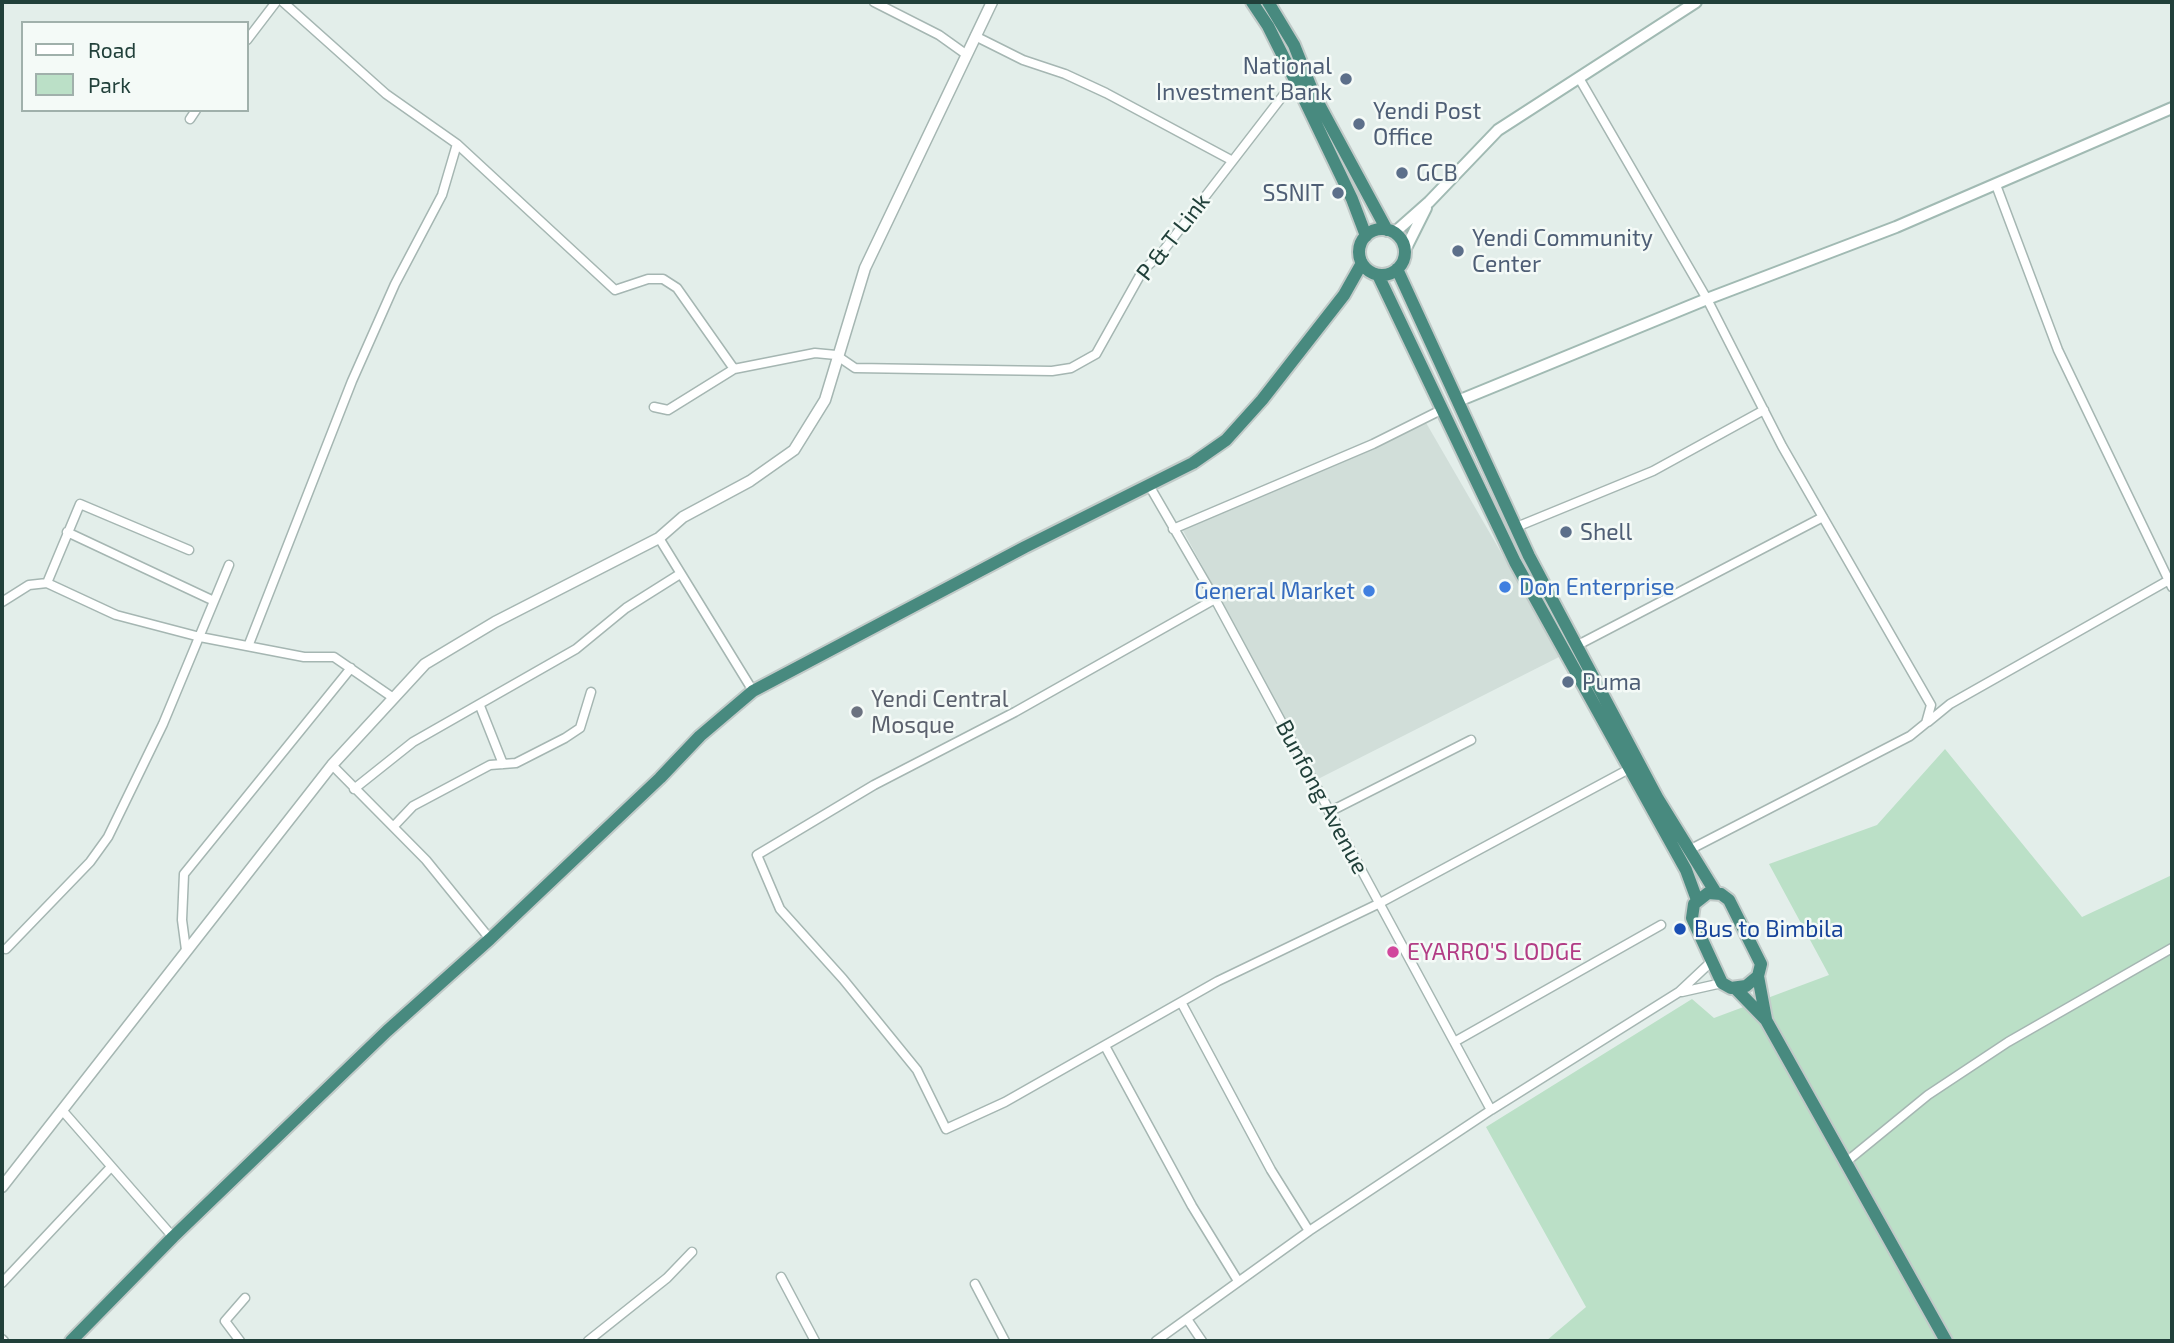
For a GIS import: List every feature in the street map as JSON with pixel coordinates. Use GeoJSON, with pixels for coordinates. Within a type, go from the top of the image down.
{"type":"FeatureCollection","features":[{"type":"Feature","properties":{"kind":"highway"},"geometry":{"type":"LineString","coordinates":[[1252,2],[1268,26],[1352,199],[1366,236],[1359,249],[1362,263],[1375,274],[1443,409],[1515,562],[1686,870],[1697,900],[1692,918],[1722,983],[1726,987],[1737,989],[1751,984],[1758,976]]}},
{"type":"Feature","properties":{"kind":"highway"},"geometry":{"type":"LineString","coordinates":[[1268,2],[1294,45],[1314,95],[1390,231],[1405,250],[1397,269],[1514,528],[1658,799],[1716,893],[1729,900],[1760,964],[1758,976],[1766,1020]]}},
{"type":"Feature","properties":{"kind":"highway"},"geometry":{"type":"LineString","coordinates":[[1366,236],[1390,231]]}},
{"type":"Feature","properties":{"kind":"highway"},"geometry":{"type":"LineString","coordinates":[[71,1341],[173,1237],[387,1031],[490,939],[660,778],[699,736],[752,691],[1025,547],[1194,463],[1226,440],[1262,400],[1344,295],[1362,263]]}},
{"type":"Feature","properties":{"kind":"highway"},"geometry":{"type":"LineString","coordinates":[[1344,295],[1375,274],[1397,269]]}},
{"type":"Feature","properties":{"kind":"highway"},"geometry":{"type":"LineString","coordinates":[[1697,900],[1716,893]]}},
{"type":"Feature","properties":{"kind":"highway"},"geometry":{"type":"LineString","coordinates":[[1737,989],[1766,1020],[1946,1341]]}},
{"type":"Feature","properties":{"kind":"main road"},"geometry":{"type":"LineString","coordinates":[[1390,231],[1429,202],[1498,130],[1696,2]]}},
{"type":"Feature","properties":{"kind":"main road"},"geometry":{"type":"LineString","coordinates":[[1458,401],[1707,299],[1896,227],[2172,108]]}},
{"type":"Feature","properties":{"kind":"main road"},"geometry":{"type":"LineString","coordinates":[[1405,250],[1429,202]]}},
{"type":"Feature","properties":{"kind":"street"},"geometry":{"type":"LineString","coordinates":[[248,39],[276,2]]}},
{"type":"Feature","properties":{"kind":"street"},"geometry":{"type":"LineString","coordinates":[[283,2],[386,94],[457,144],[615,290],[648,279],[663,279],[677,288],[734,369]]}},
{"type":"Feature","properties":{"kind":"street"},"geometry":{"type":"LineString","coordinates":[[874,2],[939,35],[967,55]]}},
{"type":"Feature","properties":{"kind":"street"},"geometry":{"type":"LineString","coordinates":[[2,1187],[332,765],[425,664],[495,622],[659,538],[683,517],[750,481],[794,450],[825,400],[836,355],[865,268],[992,2]]}},
{"type":"Feature","properties":{"kind":"street"},"geometry":{"type":"LineString","coordinates":[[975,36],[1023,60],[1065,74],[1106,93],[1231,160]]}},
{"type":"Feature","properties":{"kind":"street"},"geometry":{"type":"LineString","coordinates":[[1579,78],[1707,299],[1823,517],[1931,705],[1926,723]]}},
{"type":"Feature","properties":{"kind":"street","name":"P & T Link"},"geometry":{"type":"LineString","coordinates":[[836,355],[855,369],[1052,371],[1071,368],[1097,354],[1143,270],[1160,255],[1295,80]]}},
{"type":"Feature","properties":{"kind":"street"},"geometry":{"type":"LineString","coordinates":[[190,119],[195,112]]}},
{"type":"Feature","properties":{"kind":"street"},"geometry":{"type":"LineString","coordinates":[[249,644],[352,381],[395,284],[442,195],[457,144]]}},
{"type":"Feature","properties":{"kind":"street"},"geometry":{"type":"LineString","coordinates":[[1691,849],[1910,736],[1950,704],[2171,583],[2052,338],[1996,185]]}},
{"type":"Feature","properties":{"kind":"street"},"geometry":{"type":"LineString","coordinates":[[654,407],[668,410],[734,369],[815,353],[836,355]]}},
{"type":"Feature","properties":{"kind":"street"},"geometry":{"type":"LineString","coordinates":[[1173,529],[1373,444],[1443,409]]}},
{"type":"Feature","properties":{"kind":"street"},"geometry":{"type":"LineString","coordinates":[[1514,528],[1653,471],[1764,410]]}},
{"type":"Feature","properties":{"kind":"street","name":"Bunfong Avenue"},"geometry":{"type":"LineString","coordinates":[[1150,487],[1215,599],[1329,812],[1457,1041],[1491,1110]]}},
{"type":"Feature","properties":{"kind":"street"},"geometry":{"type":"LineString","coordinates":[[47,583],[80,504],[189,550]]}},
{"type":"Feature","properties":{"kind":"street"},"geometry":{"type":"LineString","coordinates":[[1576,646],[1823,517]]}},
{"type":"Feature","properties":{"kind":"street"},"geometry":{"type":"LineString","coordinates":[[67,532],[214,601]]}},
{"type":"Feature","properties":{"kind":"street"},"geometry":{"type":"LineString","coordinates":[[659,538],[752,691]]}},
{"type":"Feature","properties":{"kind":"street"},"geometry":{"type":"LineString","coordinates":[[6,949],[90,862],[108,837],[163,724],[229,565]]}},
{"type":"Feature","properties":{"kind":"street"},"geometry":{"type":"LineString","coordinates":[[354,789],[413,742],[576,649],[626,608],[680,574]]}},
{"type":"Feature","properties":{"kind":"street"},"geometry":{"type":"LineString","coordinates":[[2,602],[29,585],[47,583],[116,615],[200,637],[249,644],[304,657],[334,657],[392,697]]}},
{"type":"Feature","properties":{"kind":"street"},"geometry":{"type":"LineString","coordinates":[[1215,599],[1016,712],[874,785],[757,855],[780,909],[844,979],[917,1070],[946,1129],[1005,1102],[1252,964],[1380,903],[1629,769]]}},
{"type":"Feature","properties":{"kind":"street"},"geometry":{"type":"LineString","coordinates":[[186,950],[182,920],[184,874],[351,668]]}},
{"type":"Feature","properties":{"kind":"street"},"geometry":{"type":"LineString","coordinates":[[394,826],[413,806],[490,765],[516,763],[580,728],[591,692]]}},
{"type":"Feature","properties":{"kind":"street"},"geometry":{"type":"LineString","coordinates":[[480,706],[503,764]]}},
{"type":"Feature","properties":{"kind":"street"},"geometry":{"type":"LineString","coordinates":[[1329,812],[1471,740]]}},
{"type":"Feature","properties":{"kind":"street"},"geometry":{"type":"LineString","coordinates":[[332,765],[394,826],[490,939]]}},
{"type":"Feature","properties":{"kind":"street"},"geometry":{"type":"LineString","coordinates":[[1457,1041],[1661,925]]}},
{"type":"Feature","properties":{"kind":"street"},"geometry":{"type":"LineString","coordinates":[[1846,1162],[1928,1095],[2008,1042],[2172,948]]}},
{"type":"Feature","properties":{"kind":"street"},"geometry":{"type":"LineString","coordinates":[[1156,1341],[1309,1231],[1491,1110],[1679,992],[1712,961]]}},
{"type":"Feature","properties":{"kind":"street"},"geometry":{"type":"LineString","coordinates":[[1679,992],[1722,983]]}},
{"type":"Feature","properties":{"kind":"street"},"geometry":{"type":"LineString","coordinates":[[1181,1002],[1271,1170],[1309,1231]]}},
{"type":"Feature","properties":{"kind":"street"},"geometry":{"type":"LineString","coordinates":[[1105,1046],[1192,1206],[1238,1281]]}},
{"type":"Feature","properties":{"kind":"street"},"geometry":{"type":"LineString","coordinates":[[62,1110],[173,1237]]}},
{"type":"Feature","properties":{"kind":"street"},"geometry":{"type":"LineString","coordinates":[[2,1283],[111,1167]]}},
{"type":"Feature","properties":{"kind":"street"},"geometry":{"type":"LineString","coordinates":[[588,1341],[667,1278],[692,1252]]}},
{"type":"Feature","properties":{"kind":"street"},"geometry":{"type":"LineString","coordinates":[[781,1278],[815,1341]]}},
{"type":"Feature","properties":{"kind":"street"},"geometry":{"type":"LineString","coordinates":[[975,1284],[1005,1341]]}},
{"type":"Feature","properties":{"kind":"street"},"geometry":{"type":"LineString","coordinates":[[240,1341],[225,1321],[245,1298]]}},
{"type":"Feature","properties":{"kind":"street"},"geometry":{"type":"LineString","coordinates":[[1187,1319],[1202,1341]]}},
{"type":"Feature","properties":{"kind":"shaded area","name":"General Market"},"geometry":{"type":"Polygon","coordinates":[[[1425,421],[1561,656],[1318,779],[1180,525],[1425,421]]]}},
{"type":"Feature","properties":{"kind":"green space"},"geometry":{"type":"Polygon","coordinates":[[[1945,749],[2082,917],[2172,875],[2172,1341],[1546,1341],[1586,1307],[1486,1127],[1692,999],[1714,1018],[1829,975],[1769,864],[1877,825],[1945,749]]]}},
{"type":"Feature","properties":{"kind":"place","name":"National Investment Bank"},"geometry":{"type":"Point","coordinates":[1346,79]}},
{"type":"Feature","properties":{"kind":"place","name":"Yendi Post Office"},"geometry":{"type":"Point","coordinates":[1359,124]}},
{"type":"Feature","properties":{"kind":"place","name":"GCB"},"geometry":{"type":"Point","coordinates":[1402,173]}},
{"type":"Feature","properties":{"kind":"place","name":"SSNIT"},"geometry":{"type":"Point","coordinates":[1338,193]}},
{"type":"Feature","properties":{"kind":"place","name":"Yendi Community Center"},"geometry":{"type":"Point","coordinates":[1458,251]}},
{"type":"Feature","properties":{"kind":"place","name":"Shell"},"geometry":{"type":"Point","coordinates":[1566,532]}},
{"type":"Feature","properties":{"kind":"place","name":"Don Enterprise"},"geometry":{"type":"Point","coordinates":[1505,587]}},
{"type":"Feature","properties":{"kind":"place","name":"General Market"},"geometry":{"type":"Point","coordinates":[1369,591]}},
{"type":"Feature","properties":{"kind":"place","name":"Puma"},"geometry":{"type":"Point","coordinates":[1568,682]}},
{"type":"Feature","properties":{"kind":"place","name":"Yendi Central Mosque"},"geometry":{"type":"Point","coordinates":[857,712]}},
{"type":"Feature","properties":{"kind":"place","name":"Bus to Bimbila"},"geometry":{"type":"Point","coordinates":[1680,929]}},
{"type":"Feature","properties":{"kind":"place","name":"EYARRO'S LODGE"},"geometry":{"type":"Point","coordinates":[1393,952]}}]}
